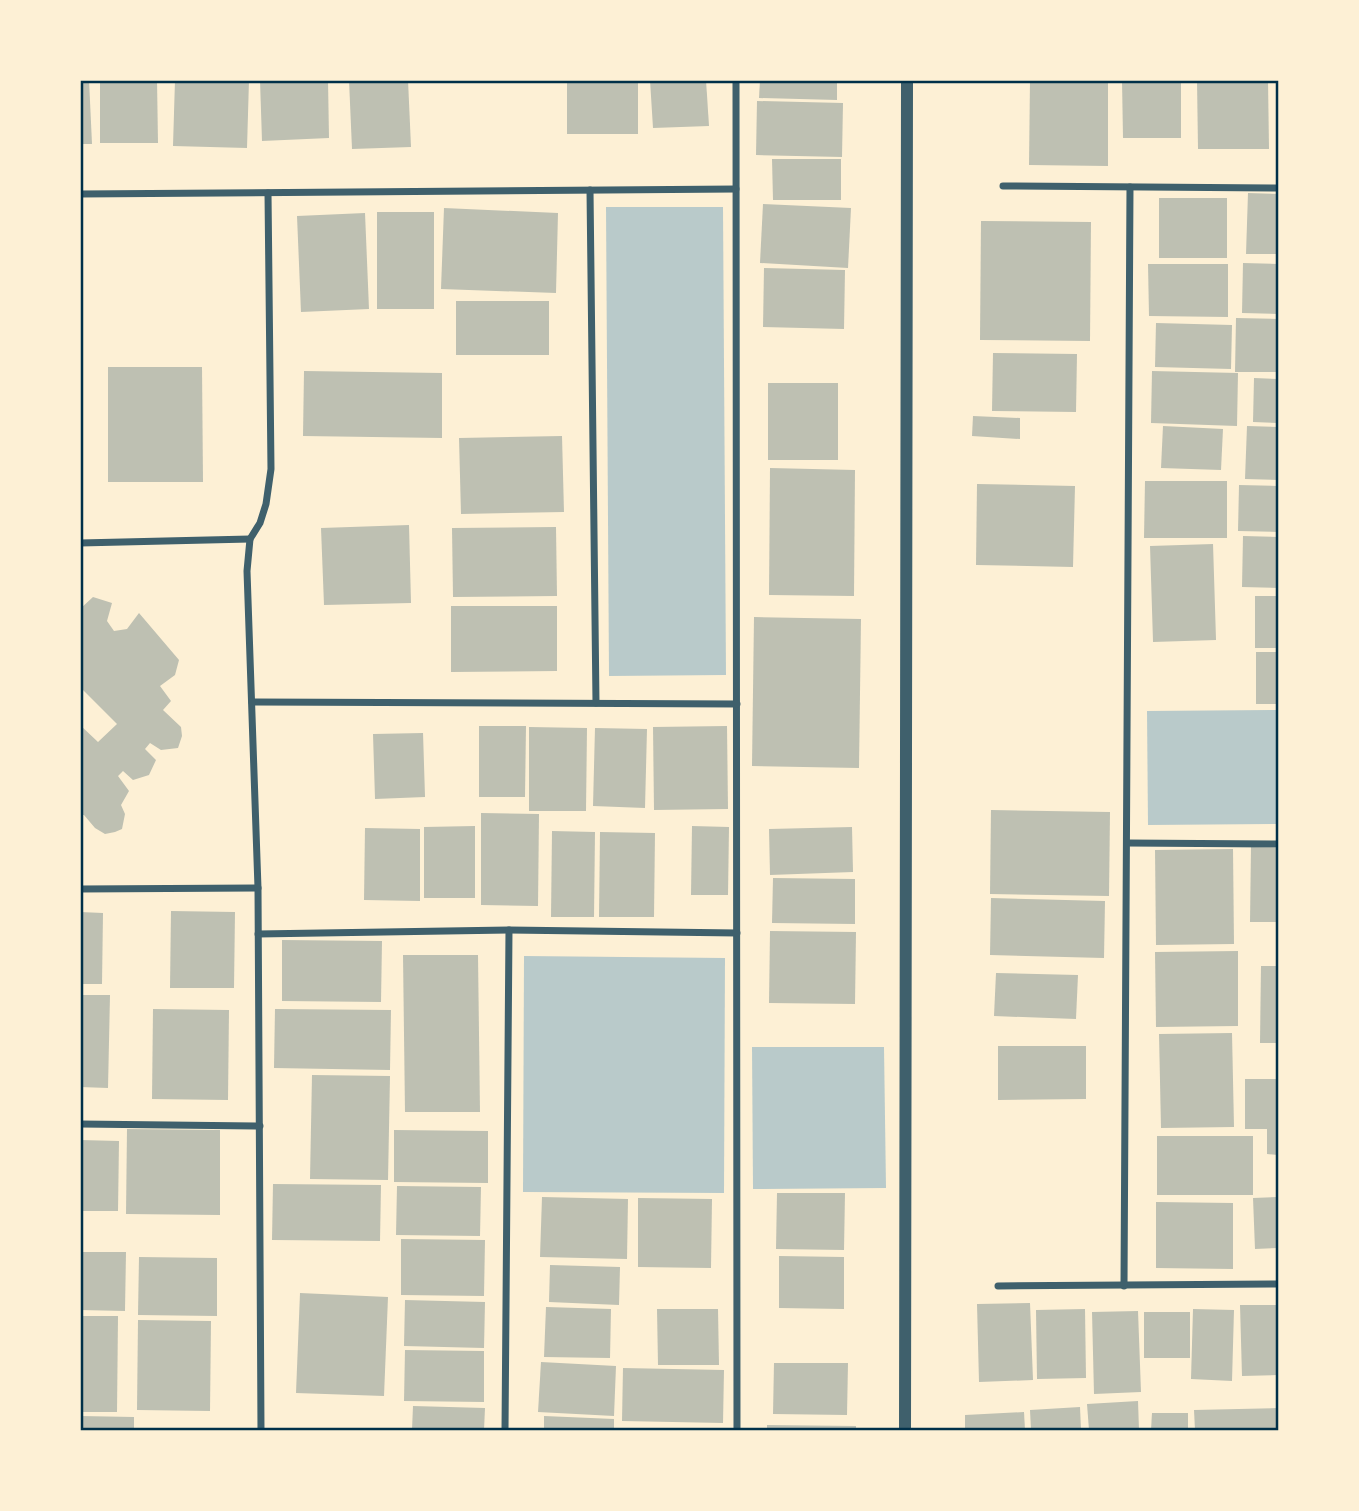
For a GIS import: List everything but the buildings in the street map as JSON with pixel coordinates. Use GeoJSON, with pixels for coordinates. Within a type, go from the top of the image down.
{"type":"FeatureCollection","features":[{"type":"Feature","properties":{"kind":"street"},"geometry":{"type":"LineString","coordinates":[[736,80],[737,1430]]}},
{"type":"Feature","properties":{"kind":"street"},"geometry":{"type":"LineString","coordinates":[[905,1430],[907,80]]}},
{"type":"Feature","properties":{"kind":"street"},"geometry":{"type":"LineString","coordinates":[[1003,186],[1279,188]]}},
{"type":"Feature","properties":{"kind":"street"},"geometry":{"type":"LineString","coordinates":[[1124,1286],[1130,187]]}},
{"type":"Feature","properties":{"kind":"street"},"geometry":{"type":"LineString","coordinates":[[80,194],[736,189]]}},
{"type":"Feature","properties":{"kind":"street"},"geometry":{"type":"LineString","coordinates":[[590,190],[596,703]]}},
{"type":"Feature","properties":{"kind":"street"},"geometry":{"type":"LineString","coordinates":[[261,1430],[258,888],[247,556],[250,539],[260,523],[266,504],[271,469],[268,193]]}},
{"type":"Feature","properties":{"kind":"street"},"geometry":{"type":"LineString","coordinates":[[80,542],[250,539]]}},
{"type":"Feature","properties":{"kind":"street"},"geometry":{"type":"LineString","coordinates":[[252,702],[737,704]]}},
{"type":"Feature","properties":{"kind":"street"},"geometry":{"type":"LineString","coordinates":[[1127,844],[1279,844]]}},
{"type":"Feature","properties":{"kind":"street"},"geometry":{"type":"LineString","coordinates":[[80,889],[258,888]]}},
{"type":"Feature","properties":{"kind":"street"},"geometry":{"type":"LineString","coordinates":[[258,934],[509,930],[737,933]]}},
{"type":"Feature","properties":{"kind":"street"},"geometry":{"type":"LineString","coordinates":[[505,1430],[509,930]]}},
{"type":"Feature","properties":{"kind":"street"},"geometry":{"type":"LineString","coordinates":[[80,1124],[260,1126]]}},
{"type":"Feature","properties":{"kind":"street"},"geometry":{"type":"LineString","coordinates":[[998,1286],[1279,1284]]}},
{"type":"Feature","properties":{"kind":"shaded area"},"geometry":{"type":"Polygon","coordinates":[[[606,207],[723,207],[726,675],[609,676],[606,207]]]}},
{"type":"Feature","properties":{"kind":"shaded area"},"geometry":{"type":"Polygon","coordinates":[[[1278,710],[1278,824],[1148,825],[1147,711],[1278,710]]]}},
{"type":"Feature","properties":{"kind":"shaded area"},"geometry":{"type":"Polygon","coordinates":[[[524,956],[725,958],[724,1193],[523,1192],[524,956]]]}},
{"type":"Feature","properties":{"kind":"shaded area"},"geometry":{"type":"Polygon","coordinates":[[[752,1047],[884,1047],[886,1188],[753,1189],[752,1047]]]}}]}
